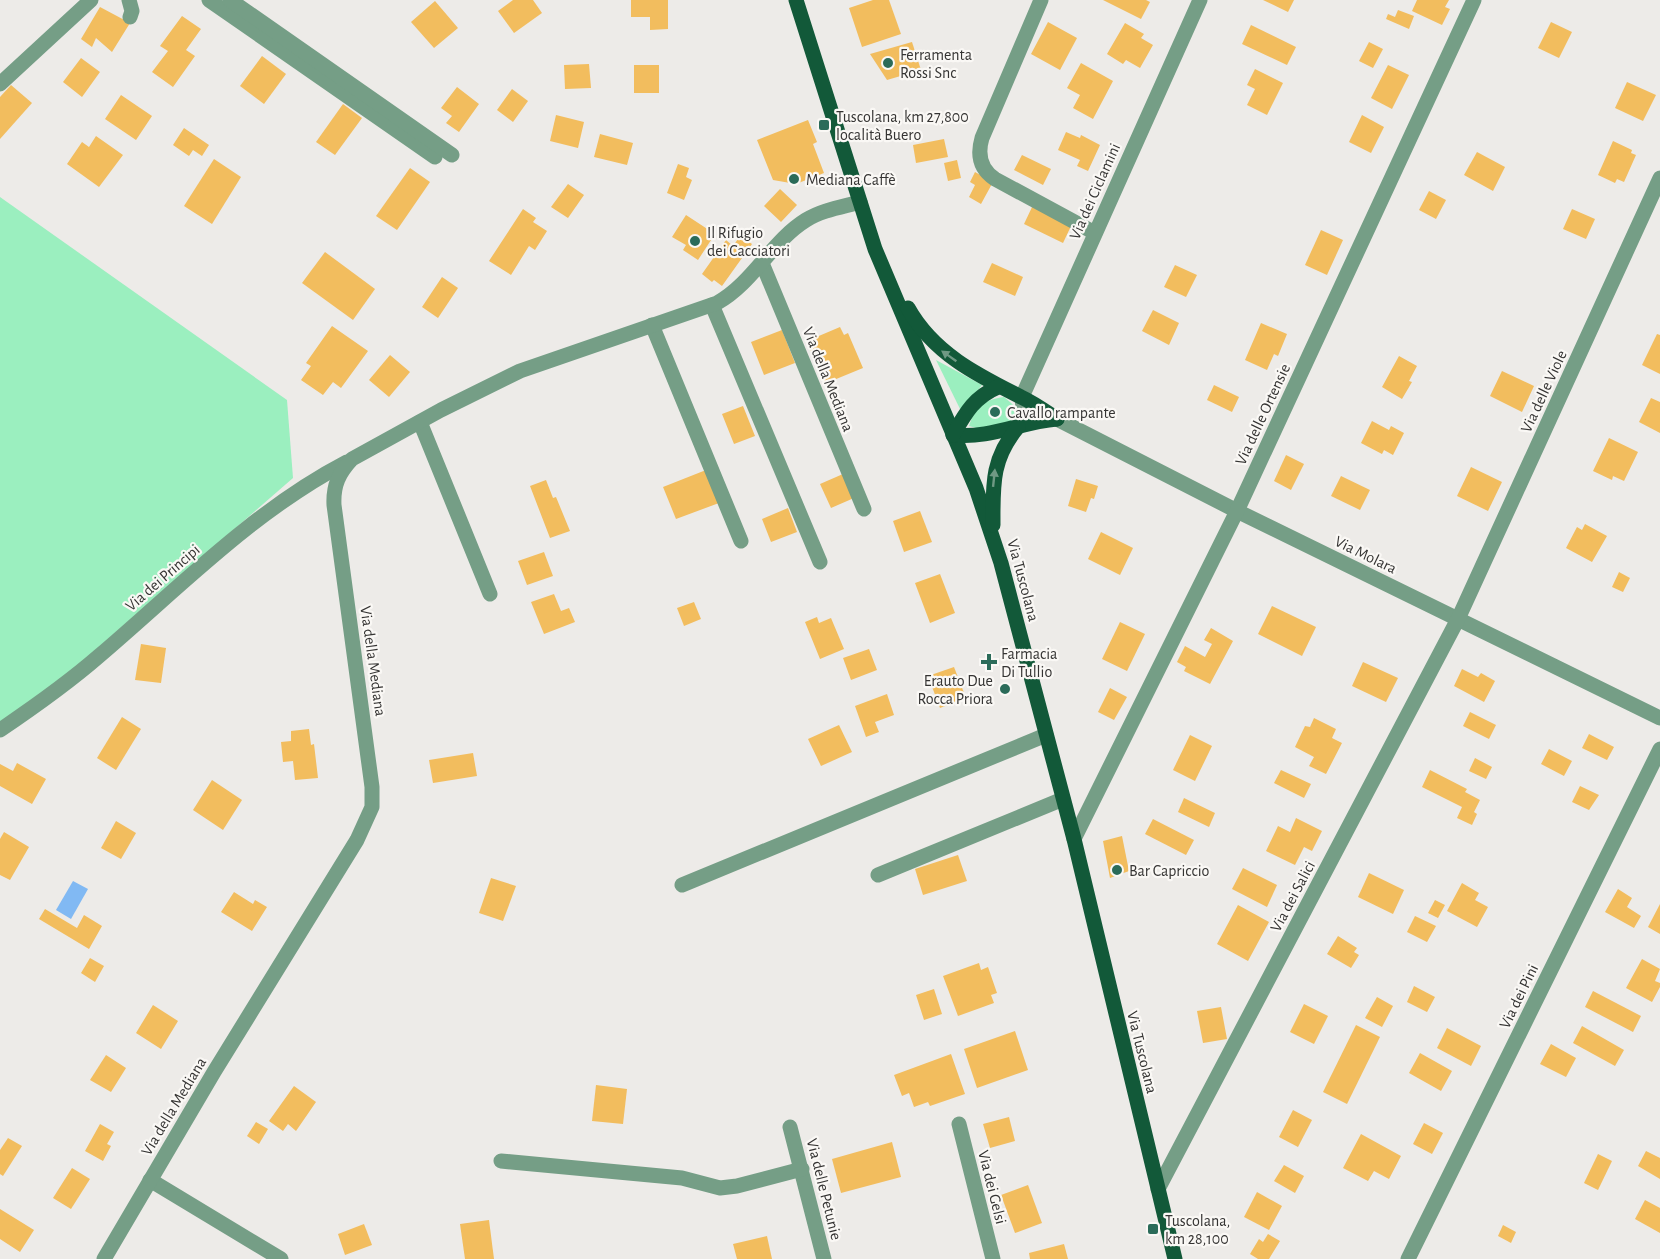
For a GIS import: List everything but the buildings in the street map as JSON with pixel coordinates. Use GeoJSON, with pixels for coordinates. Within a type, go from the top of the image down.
{"type":"FeatureCollection","features":[{"type":"Feature","properties":{"kind":"main road","name":"Via Tuscolana"},"geometry":{"type":"LineString","coordinates":[[796,0],[875,249],[976,488],[993,536],[1074,839],[1175,1259]]}},
{"type":"Feature","properties":{"kind":"main road"},"geometry":{"type":"LineString","coordinates":[[875,249],[915,320],[931,342],[947,355],[998,387],[1022,397],[1057,419]]}},
{"type":"Feature","properties":{"kind":"main road"},"geometry":{"type":"LineString","coordinates":[[953,435],[975,401],[982,394],[998,387]]}},
{"type":"Feature","properties":{"kind":"main road"},"geometry":{"type":"LineString","coordinates":[[953,435],[986,435],[1035,422],[1057,419]]}},
{"type":"Feature","properties":{"kind":"main road"},"geometry":{"type":"LineString","coordinates":[[993,536],[995,470],[1004,446],[1018,427]]}},
{"type":"Feature","properties":{"kind":"street"},"geometry":{"type":"LineString","coordinates":[[0,84],[91,0]]}},
{"type":"Feature","properties":{"kind":"street"},"geometry":{"type":"LineString","coordinates":[[129,0],[130,17]]}},
{"type":"Feature","properties":{"kind":"street"},"geometry":{"type":"LineString","coordinates":[[209,0],[435,157]]}},
{"type":"Feature","properties":{"kind":"street"},"geometry":{"type":"LineString","coordinates":[[230,0],[452,154]]}},
{"type":"Feature","properties":{"kind":"street"},"geometry":{"type":"LineString","coordinates":[[1041,0],[982,138],[980,159],[987,173],[995,179],[1095,233]]}},
{"type":"Feature","properties":{"kind":"street","name":"Via dei Ciclamini"},"geometry":{"type":"LineString","coordinates":[[1018,427],[1023,410],[1022,397],[1200,0]]}},
{"type":"Feature","properties":{"kind":"street","name":"Via delle Ortensie"},"geometry":{"type":"LineString","coordinates":[[1074,839],[1237,511],[1474,0]]}},
{"type":"Feature","properties":{"kind":"street","name":"Via delle Viole"},"geometry":{"type":"LineString","coordinates":[[1458,619],[1660,178]]}},
{"type":"Feature","properties":{"kind":"street","name":"Via della Mediana"},"geometry":{"type":"LineString","coordinates":[[104,1259],[214,1072],[357,840],[372,807],[372,786],[334,505],[337,480],[352,459],[520,371],[712,305],[730,296],[794,229],[806,220],[822,212],[860,202]]}},
{"type":"Feature","properties":{"kind":"street","name":"Via della Mediana"},"geometry":{"type":"LineString","coordinates":[[762,263],[864,509]]}},
{"type":"Feature","properties":{"kind":"street"},"geometry":{"type":"LineString","coordinates":[[712,305],[820,562]]}},
{"type":"Feature","properties":{"kind":"street"},"geometry":{"type":"LineString","coordinates":[[652,325],[741,541]]}},
{"type":"Feature","properties":{"kind":"street","name":"Via Molara"},"geometry":{"type":"LineString","coordinates":[[1057,419],[1237,511],[1660,718]]}},
{"type":"Feature","properties":{"kind":"street"},"geometry":{"type":"LineString","coordinates":[[420,422],[490,594]]}},
{"type":"Feature","properties":{"kind":"street","name":"Via dei Principi"},"geometry":{"type":"LineString","coordinates":[[0,730],[92,663],[219,551],[263,516],[307,484],[352,459]]}},
{"type":"Feature","properties":{"kind":"street","name":"Via dei Salici"},"geometry":{"type":"LineString","coordinates":[[1158,1189],[1458,619]]}},
{"type":"Feature","properties":{"kind":"street"},"geometry":{"type":"LineString","coordinates":[[682,885],[1046,735]]}},
{"type":"Feature","properties":{"kind":"street","name":"Via dei Pini"},"geometry":{"type":"LineString","coordinates":[[1408,1259],[1660,749]]}},
{"type":"Feature","properties":{"kind":"street"},"geometry":{"type":"LineString","coordinates":[[878,875],[1063,799]]}},
{"type":"Feature","properties":{"kind":"street","name":"Via dei Gelsi"},"geometry":{"type":"LineString","coordinates":[[959,1124],[993,1259]]}},
{"type":"Feature","properties":{"kind":"street","name":"Via delle Petunie"},"geometry":{"type":"LineString","coordinates":[[790,1127],[824,1259]]}},
{"type":"Feature","properties":{"kind":"street"},"geometry":{"type":"LineString","coordinates":[[501,1161],[682,1178],[720,1188],[737,1186],[802,1169]]}},
{"type":"Feature","properties":{"kind":"street"},"geometry":{"type":"LineString","coordinates":[[150,1180],[281,1259]]}},
{"type":"Feature","properties":{"kind":"green space"},"geometry":{"type":"Polygon","coordinates":[[[0,197],[287,400],[293,478],[0,733],[0,197]]]}},
{"type":"Feature","properties":{"kind":"green space"},"geometry":{"type":"Polygon","coordinates":[[[936,360],[982,385],[961,411],[936,360]]]}},
{"type":"Feature","properties":{"kind":"green space"},"geometry":{"type":"Polygon","coordinates":[[[1004,397],[1017,408],[1013,421],[990,432],[969,426],[974,413],[981,405],[1004,397]]]}},
{"type":"Feature","properties":{"kind":"water"},"geometry":{"type":"Polygon","coordinates":[[[73,881],[88,889],[71,919],[56,910],[73,881]]]}},
{"type":"Feature","properties":{"kind":"place","name":"Ferramenta Rossi Snc"},"geometry":{"type":"Point","coordinates":[888,63]}},
{"type":"Feature","properties":{"kind":"place","name":"Tuscolana, km 27,800 località Buero"},"geometry":{"type":"Point","coordinates":[824,125]}},
{"type":"Feature","properties":{"kind":"place","name":"Mediana Caffè"},"geometry":{"type":"Point","coordinates":[794,179]}},
{"type":"Feature","properties":{"kind":"place","name":"Il Rifugio dei Cacciatori"},"geometry":{"type":"Point","coordinates":[695,241]}},
{"type":"Feature","properties":{"kind":"place","name":"Cavallo rampante"},"geometry":{"type":"Point","coordinates":[995,412]}},
{"type":"Feature","properties":{"kind":"place","name":"Farmacia Di Tullio"},"geometry":{"type":"Point","coordinates":[989,662]}},
{"type":"Feature","properties":{"kind":"place","name":"Erauto Due Rocca Priora"},"geometry":{"type":"Point","coordinates":[1005,689]}},
{"type":"Feature","properties":{"kind":"place","name":"Bar Capriccio"},"geometry":{"type":"Point","coordinates":[1117,870]}},
{"type":"Feature","properties":{"kind":"place","name":"Tuscolana, km 28,100"},"geometry":{"type":"Point","coordinates":[1153,1229]}}]}
